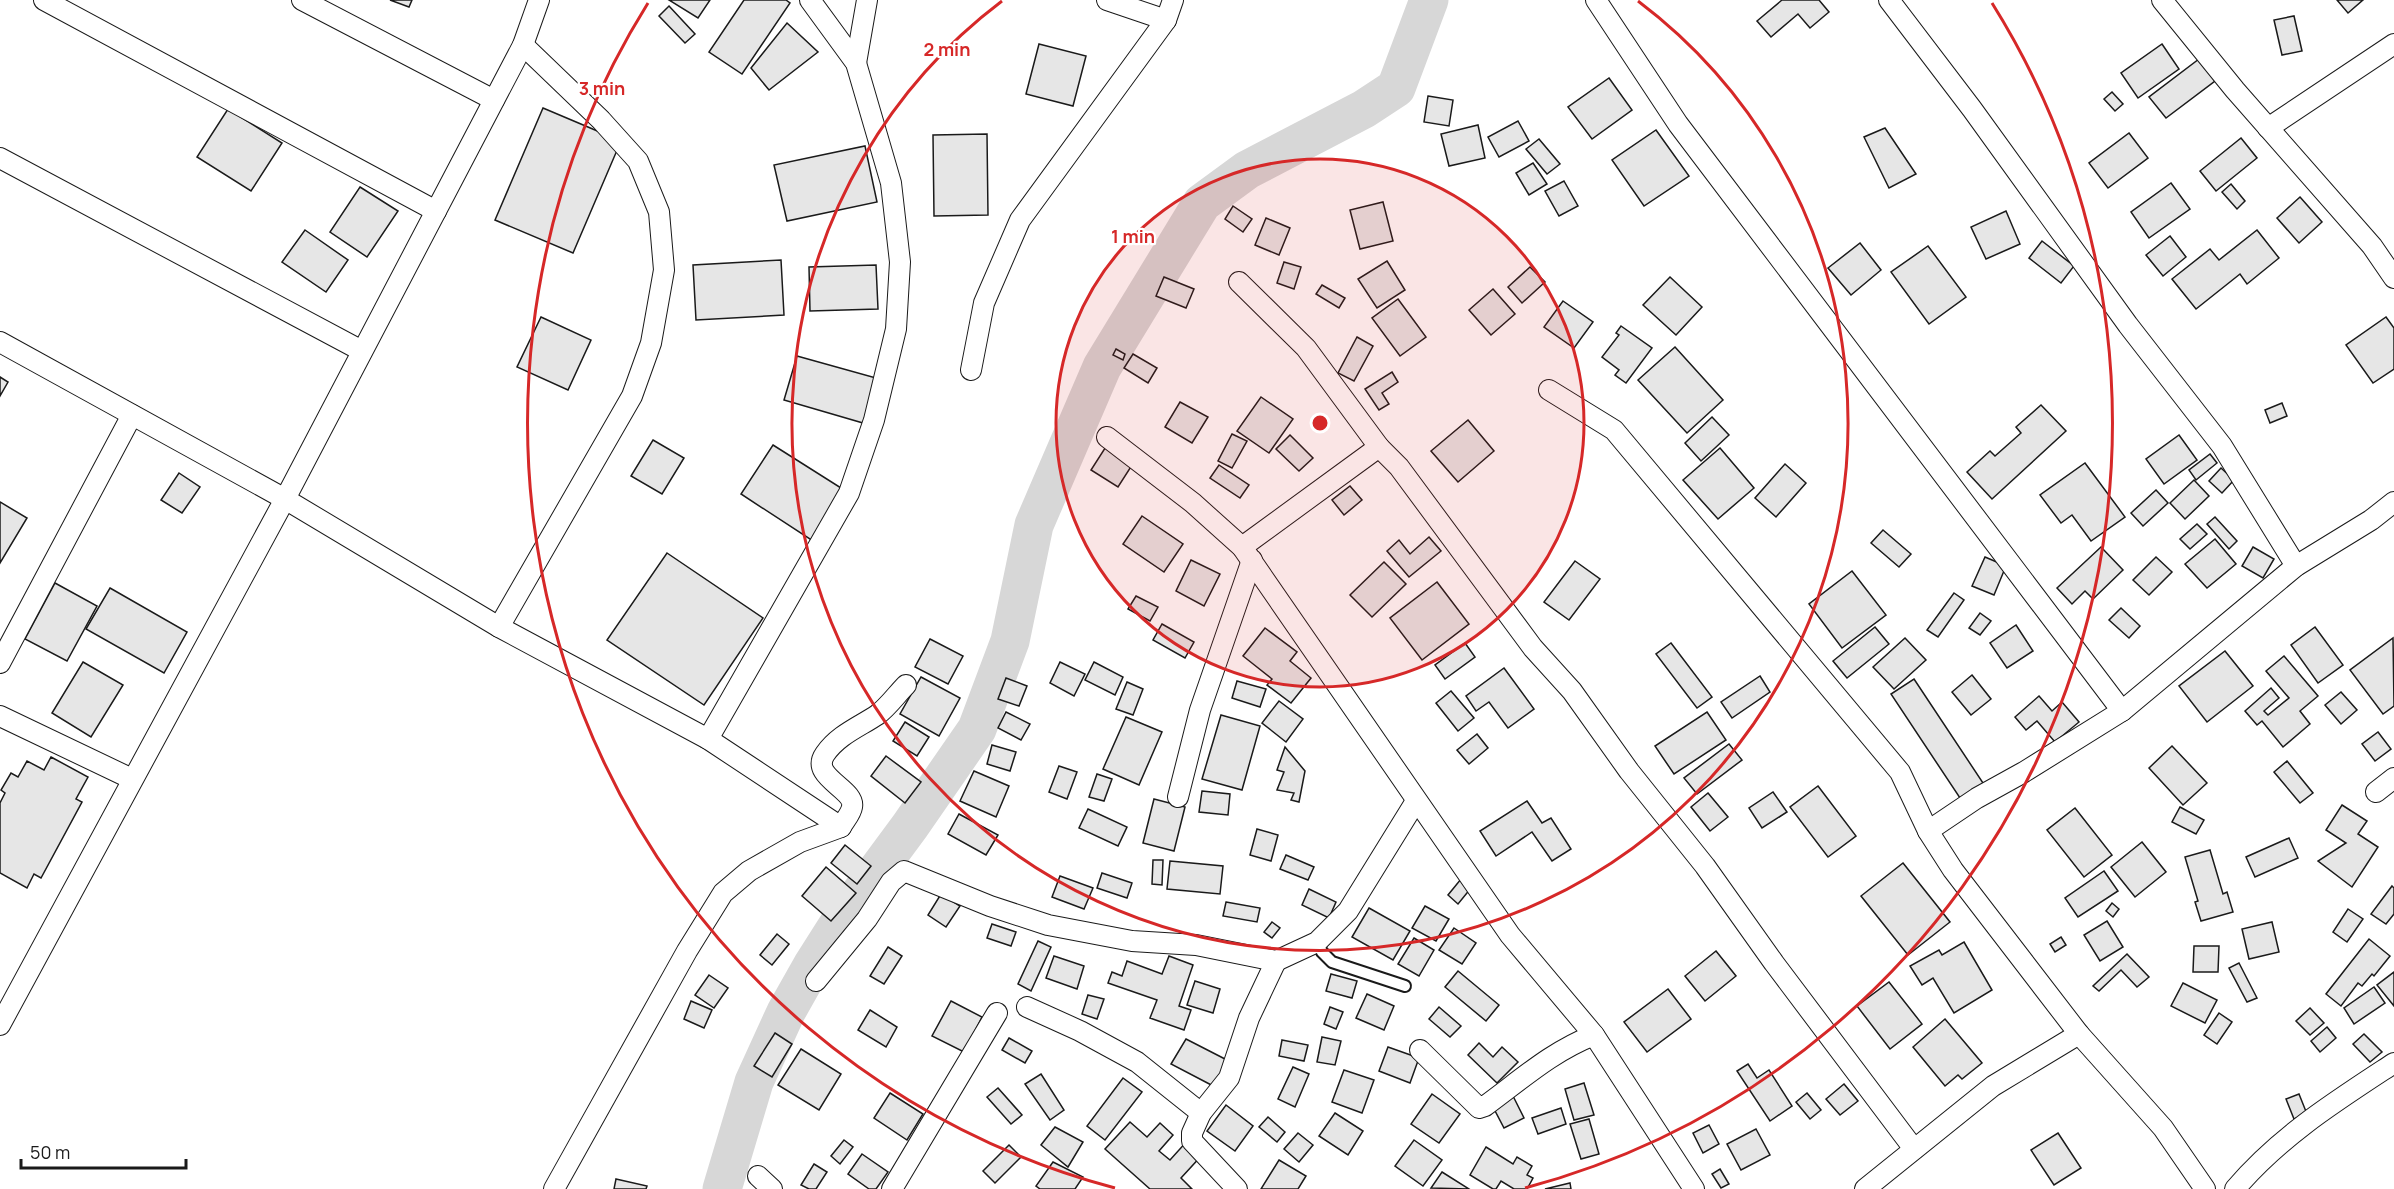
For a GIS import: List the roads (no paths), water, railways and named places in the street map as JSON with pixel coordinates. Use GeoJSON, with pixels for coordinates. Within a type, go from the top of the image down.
{"type":"FeatureCollection","features":[{"type":"Feature","properties":{"kind":"street"},"geometry":{"type":"LineString","coordinates":[[44,0],[436,211]]}},
{"type":"Feature","properties":{"kind":"street"},"geometry":{"type":"LineString","coordinates":[[302,0],[494,100]]}},
{"type":"Feature","properties":{"kind":"street"},"geometry":{"type":"LineString","coordinates":[[0,1025],[285,499],[523,45],[539,0]]}},
{"type":"Feature","properties":{"kind":"street"},"geometry":{"type":"LineString","coordinates":[[708,740],[849,493],[874,420],[896,329],[900,261],[891,183],[856,63],[810,0]]}},
{"type":"Feature","properties":{"kind":"street"},"geometry":{"type":"LineString","coordinates":[[856,63],[867,0]]}},
{"type":"Feature","properties":{"kind":"street"},"geometry":{"type":"LineString","coordinates":[[1107,0],[1166,20]]}},
{"type":"Feature","properties":{"kind":"street"},"geometry":{"type":"LineString","coordinates":[[971,370],[984,303],[1020,220],[1166,20],[1173,0]]}},
{"type":"Feature","properties":{"kind":"street"},"geometry":{"type":"LineString","coordinates":[[1596,0],[1678,124],[2122,711]]}},
{"type":"Feature","properties":{"kind":"street"},"geometry":{"type":"LineString","coordinates":[[1889,0],[1972,109],[2128,325],[2222,446],[2296,566]]}},
{"type":"Feature","properties":{"kind":"street"},"geometry":{"type":"LineString","coordinates":[[2162,0],[2268,128],[2372,246],[2394,278]]}},
{"type":"Feature","properties":{"kind":"street"},"geometry":{"type":"LineString","coordinates":[[2268,128],[2394,44]]}},
{"type":"Feature","properties":{"kind":"street"},"geometry":{"type":"LineString","coordinates":[[499,627],[632,396],[651,343],[664,270],[659,212],[638,161],[600,120],[523,45]]}},
{"type":"Feature","properties":{"kind":"street"},"geometry":{"type":"LineString","coordinates":[[0,158],[362,351]]}},
{"type":"Feature","properties":{"kind":"street"},"geometry":{"type":"LineString","coordinates":[[1239,282],[1306,348],[1379,447],[1399,467],[1533,648],[1572,691],[1629,771],[1706,866],[1774,963],[1914,1149]]}},
{"type":"Feature","properties":{"kind":"street"},"geometry":{"type":"LineString","coordinates":[[0,342],[285,499],[499,627],[708,740],[841,827]]}},
{"type":"Feature","properties":{"kind":"street"},"geometry":{"type":"LineString","coordinates":[[1549,390],[1614,430],[1900,772],[1928,831],[1953,870],[2079,1034],[2163,1128],[2205,1189]]}},
{"type":"Feature","properties":{"kind":"street"},"geometry":{"type":"LineString","coordinates":[[0,663],[132,415]]}},
{"type":"Feature","properties":{"kind":"street"},"geometry":{"type":"LineString","coordinates":[[1107,437],[1193,503],[1247,554],[1510,935],[1594,1035],[1694,1189]]}},
{"type":"Feature","properties":{"kind":"street"},"geometry":{"type":"LineString","coordinates":[[1178,797],[1200,710],[1247,554],[1379,447]]}},
{"type":"Feature","properties":{"kind":"street"},"geometry":{"type":"LineString","coordinates":[[1928,831],[1977,798],[2024,772],[2122,711],[2296,566],[2371,520],[2394,502]]}},
{"type":"Feature","properties":{"kind":"street"},"geometry":{"type":"LineString","coordinates":[[554,1189],[687,951],[723,893],[749,871],[800,842],[841,827],[852,807],[851,799],[824,772],[822,763],[824,755],[849,730],[878,714],[906,685]]}},
{"type":"Feature","properties":{"kind":"street"},"geometry":{"type":"LineString","coordinates":[[0,716],[132,779]]}},
{"type":"Feature","properties":{"kind":"street"},"geometry":{"type":"LineString","coordinates":[[2376,792],[2394,778]]}},
{"type":"Feature","properties":{"kind":"street"},"geometry":{"type":"LineString","coordinates":[[816,981],[867,919],[891,882],[904,871],[990,906],[1048,925],[1132,941],[1196,945],[1276,961],[1317,942],[1348,911],[1416,801]]}},
{"type":"Feature","properties":{"kind":"street"},"geometry":{"type":"LineString","coordinates":[[1237,1189],[1192,1141],[1192,1133],[1201,1113],[1229,1078],[1249,1018],[1276,961]]}},
{"type":"Feature","properties":{"kind":"street"},"geometry":{"type":"LineString","coordinates":[[1027,1007],[1080,1031],[1137,1062],[1201,1113]]}},
{"type":"Feature","properties":{"kind":"street"},"geometry":{"type":"LineString","coordinates":[[892,1189],[997,1013]]}},
{"type":"Feature","properties":{"kind":"street"},"geometry":{"type":"LineString","coordinates":[[1865,1189],[1993,1086],[2079,1034]]}},
{"type":"Feature","properties":{"kind":"street"},"geometry":{"type":"LineString","coordinates":[[1420,1050],[1479,1108],[1485,1106],[1535,1066],[1567,1046],[1594,1035]]}},
{"type":"Feature","properties":{"kind":"street"},"geometry":{"type":"LineString","coordinates":[[2235,1189],[2253,1167],[2292,1132],[2327,1106],[2394,1064]]}},
{"type":"Feature","properties":{"kind":"lane"},"geometry":{"type":"LineString","coordinates":[[1317,942],[1322,952],[1332,962],[1405,987]]}},
{"type":"Feature","properties":{"kind":"waterway"},"geometry":{"type":"LineString","coordinates":[[722,1189],[754,1082],[786,1012],[845,914],[977,729],[1010,641],[1034,525],[1102,367],[1202,203],[1247,170],[1364,109],[1396,88],[1429,0]]}}]}
